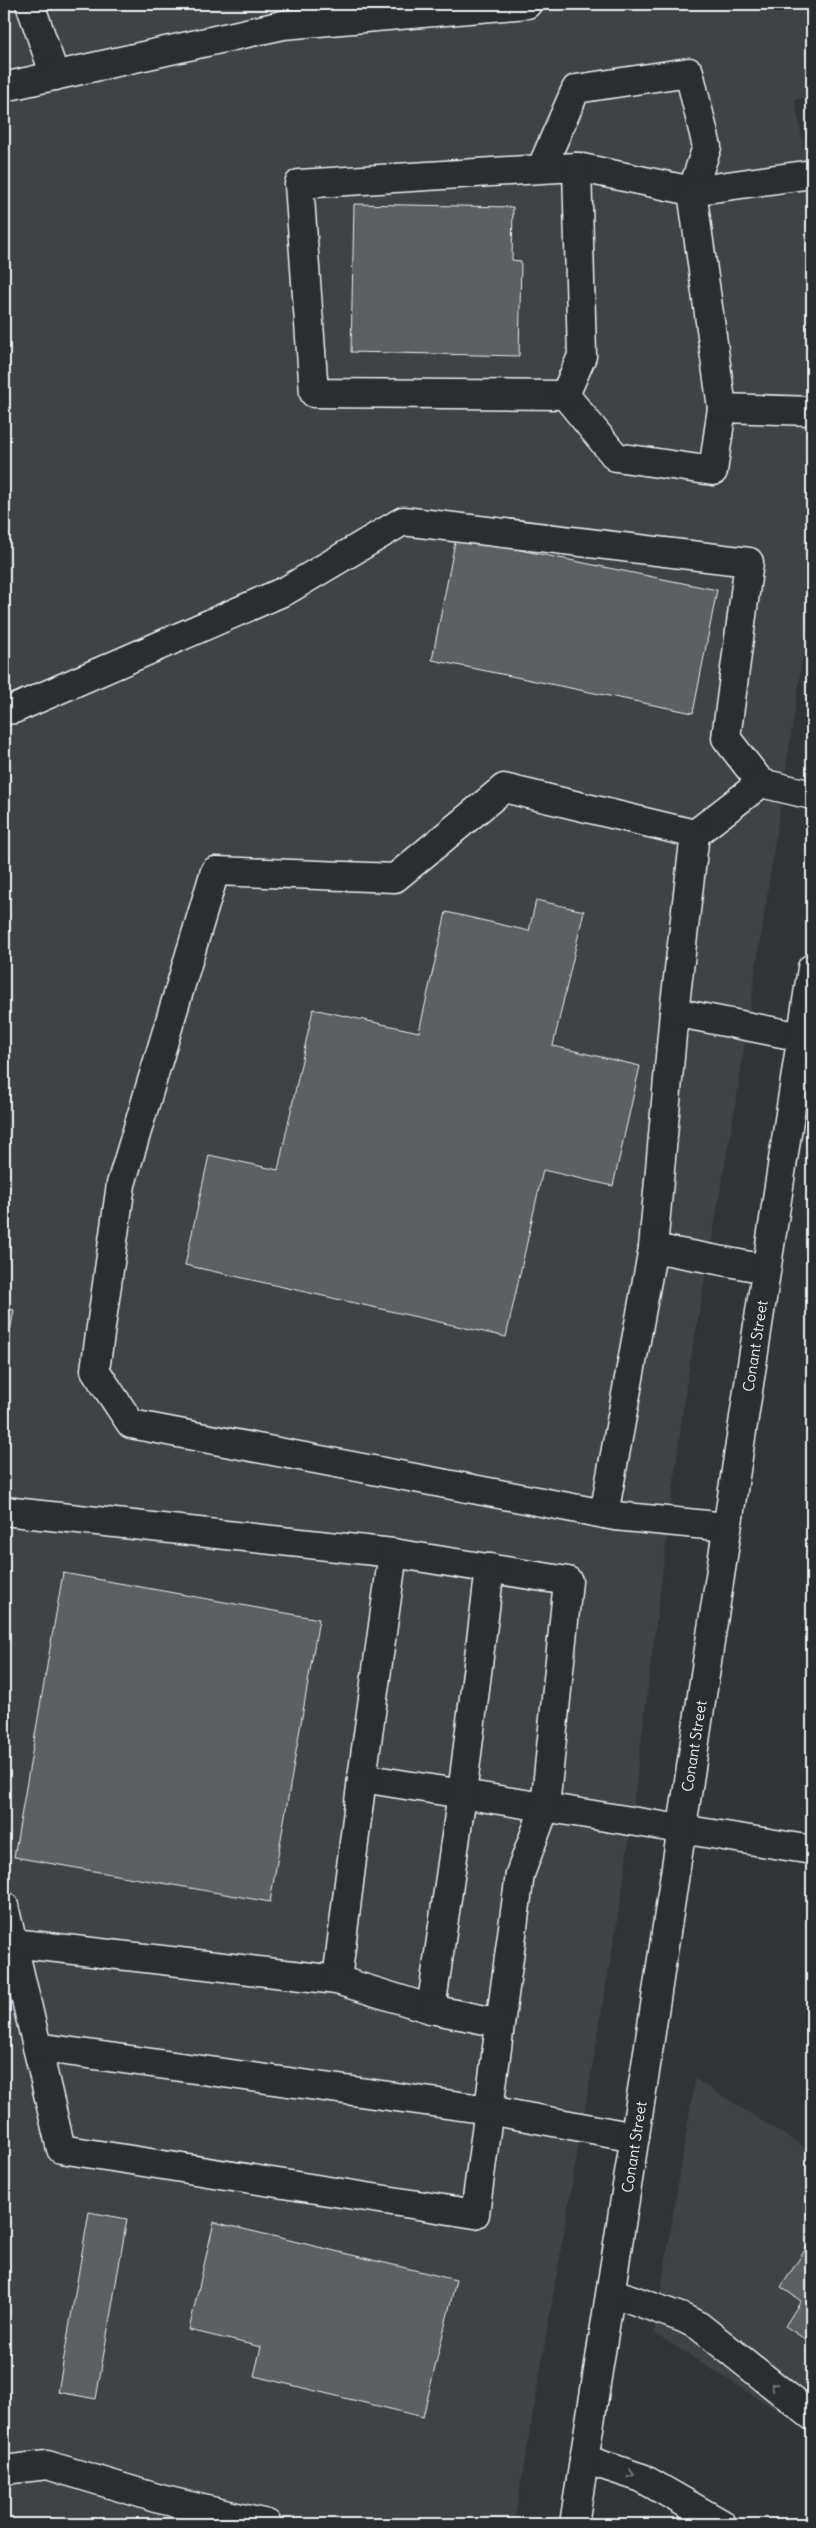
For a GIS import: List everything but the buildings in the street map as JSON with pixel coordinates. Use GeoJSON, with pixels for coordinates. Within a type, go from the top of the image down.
{"type":"FeatureCollection","features":[{"type":"Feature","properties":{"kind":"main road"},"geometry":{"type":"LineString","coordinates":[[30,4],[55,76]]}},
{"type":"Feature","properties":{"kind":"main road"},"geometry":{"type":"LineString","coordinates":[[4,87],[283,25],[527,4]]}},
{"type":"Feature","properties":{"kind":"main road"},"geometry":{"type":"LineString","coordinates":[[541,169],[576,89],[689,72],[707,147],[692,191],[722,408],[713,471],[616,457],[565,395]]}},
{"type":"Feature","properties":{"kind":"main road"},"geometry":{"type":"LineString","coordinates":[[565,395],[582,356],[577,167]]}},
{"type":"Feature","properties":{"kind":"main road"},"geometry":{"type":"LineString","coordinates":[[565,395],[314,393],[299,184],[577,167],[692,191],[812,174]]}},
{"type":"Feature","properties":{"kind":"main road"},"geometry":{"type":"LineString","coordinates":[[722,408],[812,411]]}},
{"type":"Feature","properties":{"kind":"main road"},"geometry":{"type":"LineString","coordinates":[[4,710],[14,709],[287,590],[403,521],[749,562],[726,738],[761,782],[812,795]]}},
{"type":"Feature","properties":{"kind":"main road"},"geometry":{"type":"LineString","coordinates":[[604,1514],[654,1248],[674,1012],[695,834],[761,782]]}},
{"type":"Feature","properties":{"kind":"main road"},"geometry":{"type":"LineString","coordinates":[[695,834],[504,788],[395,878],[215,870],[121,1184],[95,1370],[131,1424],[604,1514],[727,1527]]}},
{"type":"Feature","properties":{"kind":"main road","name":"Conant Street"},"geometry":{"type":"LineString","coordinates":[[574,2524],[635,2137],[812,968]]}},
{"type":"Feature","properties":{"kind":"main road"},"geometry":{"type":"LineString","coordinates":[[674,1012],[802,1037]]}},
{"type":"Feature","properties":{"kind":"main road"},"geometry":{"type":"LineString","coordinates":[[654,1248],[766,1269]]}},
{"type":"Feature","properties":{"kind":"main road"},"geometry":{"type":"LineString","coordinates":[[4,1511],[393,1553],[568,1581],[545,1807],[520,1874],[475,2214],[62,2149],[4,1906]]}},
{"type":"Feature","properties":{"kind":"main road"},"geometry":{"type":"LineString","coordinates":[[337,1980],[393,1553]]}},
{"type":"Feature","properties":{"kind":"main road"},"geometry":{"type":"LineString","coordinates":[[431,2009],[462,1794],[490,1568]]}},
{"type":"Feature","properties":{"kind":"main road"},"geometry":{"type":"LineString","coordinates":[[362,1778],[812,1850]]}},
{"type":"Feature","properties":{"kind":"main road"},"geometry":{"type":"LineString","coordinates":[[13,1943],[337,1980],[431,2009],[500,2022]]}},
{"type":"Feature","properties":{"kind":"main road"},"geometry":{"type":"LineString","coordinates":[[38,2046],[488,2110],[635,2137]]}},
{"type":"Feature","properties":{"kind":"main road"},"geometry":{"type":"LineString","coordinates":[[611,2292],[683,2318],[699,2326],[812,2416]]}},
{"type":"Feature","properties":{"kind":"main road"},"geometry":{"type":"LineString","coordinates":[[584,2459],[642,2478],[722,2524]]}},
{"type":"Feature","properties":{"kind":"main road"},"geometry":{"type":"LineString","coordinates":[[4,2470],[47,2465],[160,2499],[267,2524]]}},
{"type":"Feature","properties":{"kind":"shaded area"},"geometry":{"type":"Polygon","coordinates":[[[4,4],[812,4],[812,96],[795,100],[812,190],[812,596],[735,1108],[686,1386],[622,1893],[514,2524],[4,2524],[4,4]]]}},
{"type":"Feature","properties":{"kind":"shaded area"},"geometry":{"type":"Polygon","coordinates":[[[695,2079],[812,2152],[812,2432],[654,2333],[695,2079]]]}}]}
